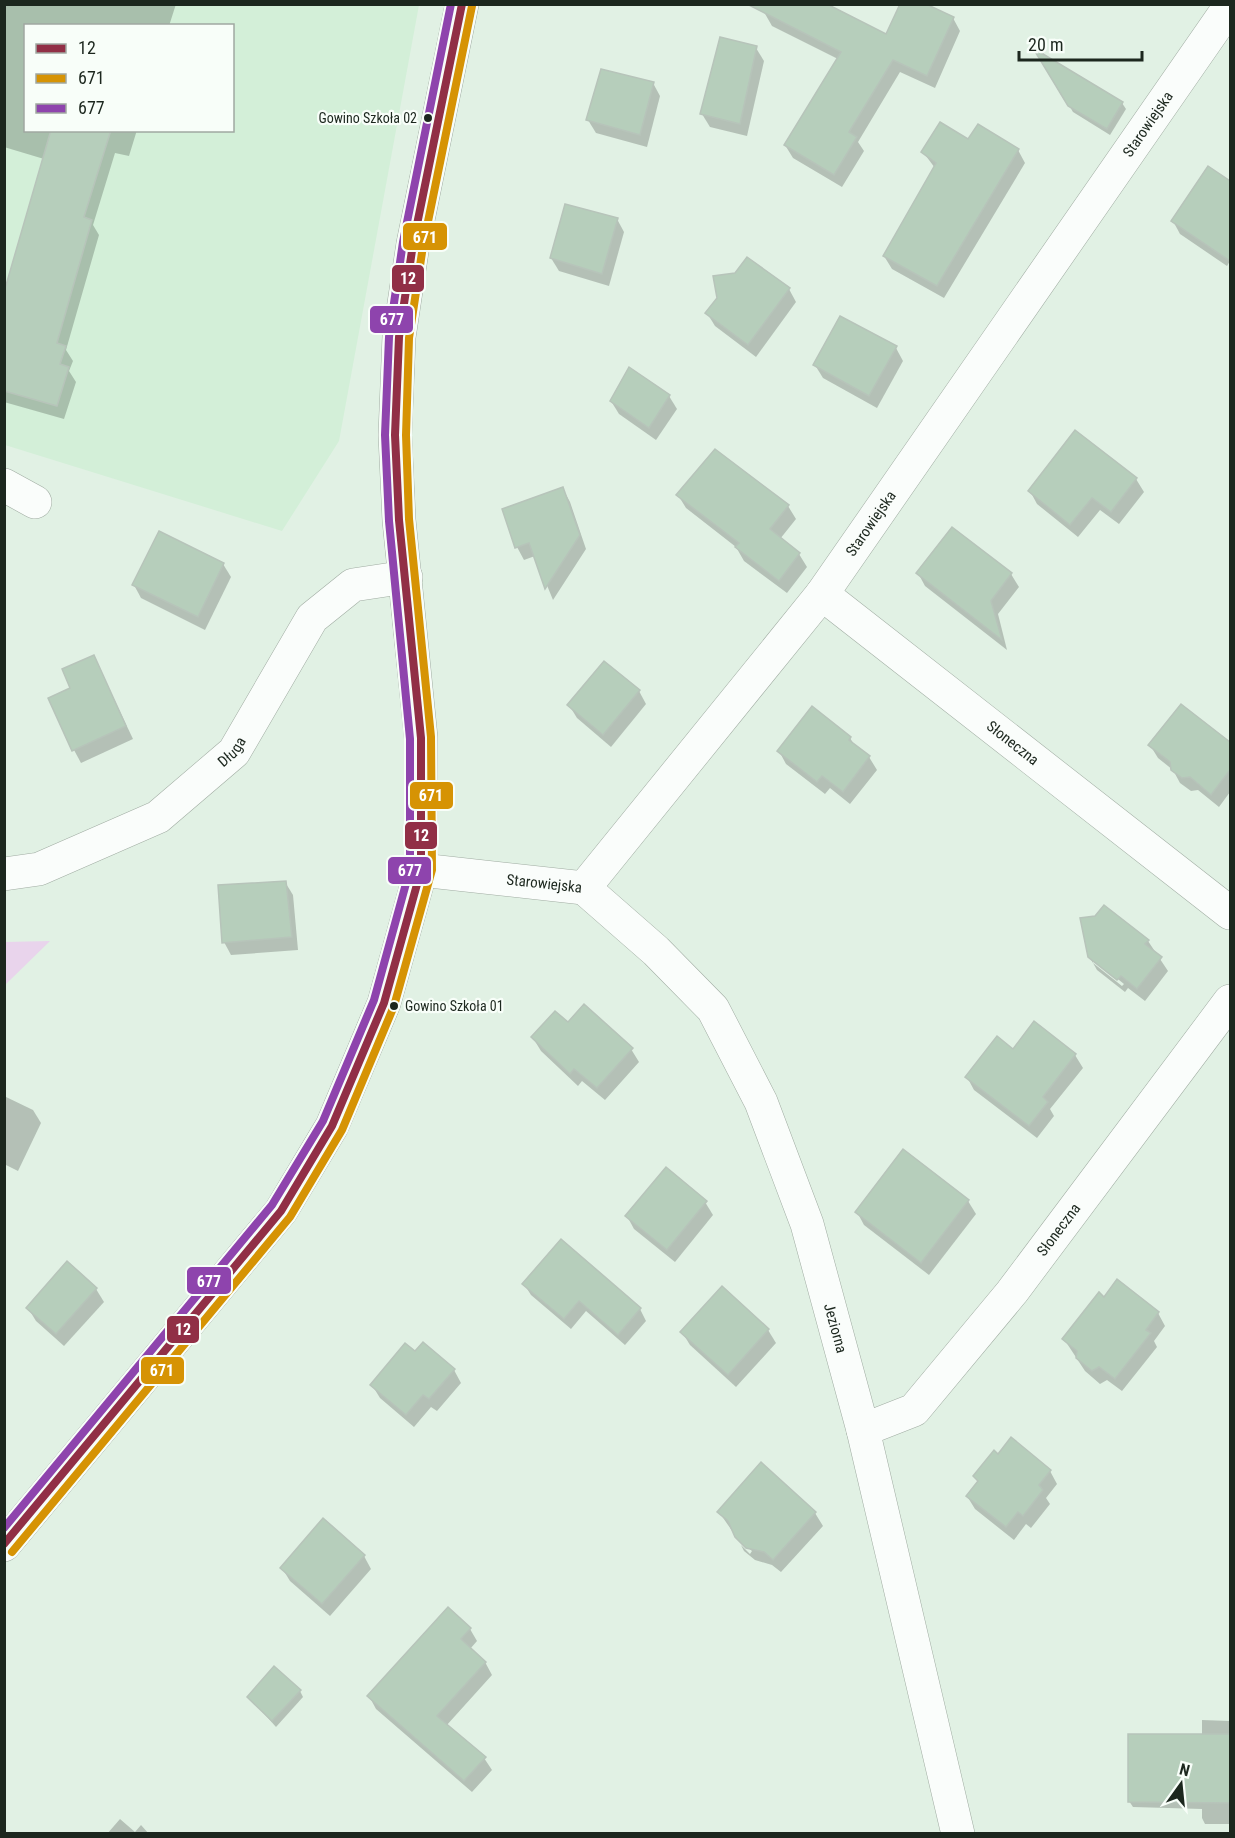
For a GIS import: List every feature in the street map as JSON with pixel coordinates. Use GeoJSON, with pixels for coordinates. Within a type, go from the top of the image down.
{"type":"FeatureCollection","features":[{"type":"Feature","properties":{"kind":"street"},"geometry":{"type":"LineString","coordinates":[[4,1545],[280,1211],[332,1126],[384,1003],[421,870],[421,738],[394,435],[399,337],[413,244],[462,4]]}},
{"type":"Feature","properties":{"kind":"street","name":"Starowiejska"},"geometry":{"type":"LineString","coordinates":[[421,870],[584,888],[822,594],[1230,6]]}},
{"type":"Feature","properties":{"kind":"street"},"geometry":{"type":"LineString","coordinates":[[4,484],[35,502]]}},
{"type":"Feature","properties":{"kind":"street","name":"Długa"},"geometry":{"type":"LineString","coordinates":[[4,874],[39,869],[158,817],[234,752],[312,618],[353,585],[406,577]]}},
{"type":"Feature","properties":{"kind":"street","name":"Słoneczna"},"geometry":{"type":"LineString","coordinates":[[822,594],[1230,913]]}},
{"type":"Feature","properties":{"kind":"street","name":"Jeziorna"},"geometry":{"type":"LineString","coordinates":[[584,888],[656,951],[712,1009],[755,1091],[807,1224],[864,1430],[958,1833]]}},
{"type":"Feature","properties":{"kind":"street","name":"Słoneczna"},"geometry":{"type":"LineString","coordinates":[[864,1430],[914,1410],[1012,1292],[1230,1001]]}},
{"type":"Feature","properties":{"kind":"shaded area"},"geometry":{"type":"Polygon","coordinates":[[[4,5],[419,5],[339,441],[282,531],[5,445],[4,5]]]}},
{"type":"Feature","properties":{"kind":"shaded area"},"geometry":{"type":"Polygon","coordinates":[[[50,941],[5,985],[5,942],[50,941]]]}},
{"type":"Feature","properties":{"kind":"building"},"geometry":{"type":"Polygon","coordinates":[[[747,4],[827,4],[886,34],[900,4],[926,4],[954,17],[927,76],[893,60],[849,132],[857,137],[834,175],[784,145],[841,52],[747,4]]]}},
{"type":"Feature","properties":{"kind":"building"},"geometry":{"type":"Polygon","coordinates":[[[720,37],[757,46],[740,124],[700,114],[720,37]]]}},
{"type":"Feature","properties":{"kind":"building"},"geometry":{"type":"Polygon","coordinates":[[[1033,48],[1123,102],[1107,129],[1068,106],[1033,48]]]}},
{"type":"Feature","properties":{"kind":"building"},"geometry":{"type":"Polygon","coordinates":[[[601,69],[654,82],[640,135],[586,120],[601,69]]]}},
{"type":"Feature","properties":{"kind":"building"},"geometry":{"type":"Polygon","coordinates":[[[940,122],[968,139],[978,124],[1019,149],[937,286],[883,256],[936,163],[921,152],[940,122]]]}},
{"type":"Feature","properties":{"kind":"building"},"geometry":{"type":"Polygon","coordinates":[[[50,132],[110,132],[84,217],[92,220],[57,343],[66,346],[60,364],[69,367],[57,406],[4,391],[4,292],[50,132]]]}},
{"type":"Feature","properties":{"kind":"building"},"geometry":{"type":"Polygon","coordinates":[[[1208,166],[1230,181],[1230,261],[1171,221],[1208,166]]]}},
{"type":"Feature","properties":{"kind":"building"},"geometry":{"type":"Polygon","coordinates":[[[565,204],[618,218],[602,274],[550,258],[565,204]]]}},
{"type":"Feature","properties":{"kind":"building"},"geometry":{"type":"Polygon","coordinates":[[[747,257],[790,288],[748,345],[705,313],[717,298],[713,276],[735,273],[747,257]]]}},
{"type":"Feature","properties":{"kind":"building"},"geometry":{"type":"Polygon","coordinates":[[[840,316],[897,346],[869,396],[813,365],[840,316]]]}},
{"type":"Feature","properties":{"kind":"building"},"geometry":{"type":"Polygon","coordinates":[[[629,367],[670,395],[649,428],[610,401],[629,367]]]}},
{"type":"Feature","properties":{"kind":"building"},"geometry":{"type":"Polygon","coordinates":[[[1075,430],[1137,478],[1111,512],[1092,498],[1070,525],[1028,491],[1075,430]]]}},
{"type":"Feature","properties":{"kind":"building"},"geometry":{"type":"Polygon","coordinates":[[[715,449],[789,505],[770,529],[800,553],[779,581],[735,547],[739,543],[676,495],[715,449]]]}},
{"type":"Feature","properties":{"kind":"building"},"geometry":{"type":"Polygon","coordinates":[[[563,487],[580,535],[545,589],[529,543],[515,548],[502,509],[563,487]]]}},
{"type":"Feature","properties":{"kind":"building"},"geometry":{"type":"Polygon","coordinates":[[[952,527],[1012,573],[991,601],[1002,640],[916,573],[952,527]]]}},
{"type":"Feature","properties":{"kind":"building"},"geometry":{"type":"Polygon","coordinates":[[[159,531],[224,563],[198,617],[132,585],[159,531]]]}},
{"type":"Feature","properties":{"kind":"building"},"geometry":{"type":"Polygon","coordinates":[[[94,655],[126,726],[72,751],[48,698],[70,688],[62,669],[94,655]]]}},
{"type":"Feature","properties":{"kind":"building"},"geometry":{"type":"Polygon","coordinates":[[[604,661],[640,690],[603,735],[567,705],[604,661]]]}},
{"type":"Feature","properties":{"kind":"building"},"geometry":{"type":"Polygon","coordinates":[[[1181,704],[1230,742],[1230,770],[1211,795],[1190,777],[1182,778],[1171,770],[1170,762],[1148,745],[1181,704]]]}},
{"type":"Feature","properties":{"kind":"building"},"geometry":{"type":"Polygon","coordinates":[[[812,706],[851,737],[849,740],[870,756],[843,792],[822,776],[817,782],[777,751],[812,706]]]}},
{"type":"Feature","properties":{"kind":"building"},"geometry":{"type":"Polygon","coordinates":[[[286,881],[292,937],[222,943],[218,885],[286,881]]]}},
{"type":"Feature","properties":{"kind":"building"},"geometry":{"type":"Polygon","coordinates":[[[1104,905],[1149,940],[1145,944],[1162,957],[1137,989],[1121,976],[1117,980],[1088,957],[1080,918],[1095,916],[1104,905]]]}},
{"type":"Feature","properties":{"kind":"building"},"geometry":{"type":"Polygon","coordinates":[[[584,1004],[633,1048],[597,1088],[574,1069],[570,1074],[531,1037],[555,1011],[568,1022],[584,1004]]]}},
{"type":"Feature","properties":{"kind":"building"},"geometry":{"type":"Polygon","coordinates":[[[1034,1021],[1076,1054],[1043,1097],[1048,1102],[1029,1126],[965,1077],[997,1036],[1013,1049],[1034,1021]]]}},
{"type":"Feature","properties":{"kind":"building"},"geometry":{"type":"Polygon","coordinates":[[[903,1149],[969,1200],[921,1263],[855,1212],[903,1149]]]}},
{"type":"Feature","properties":{"kind":"building"},"geometry":{"type":"Polygon","coordinates":[[[666,1167],[707,1201],[667,1250],[625,1216],[666,1167]]]}},
{"type":"Feature","properties":{"kind":"building"},"geometry":{"type":"Polygon","coordinates":[[[561,1239],[641,1308],[618,1335],[579,1301],[564,1319],[522,1284],[561,1239]]]}},
{"type":"Feature","properties":{"kind":"building"},"geometry":{"type":"Polygon","coordinates":[[[67,1261],[97,1288],[56,1334],[26,1308],[67,1261]]]}},
{"type":"Feature","properties":{"kind":"building"},"geometry":{"type":"Polygon","coordinates":[[[1117,1279],[1159,1312],[1146,1330],[1151,1333],[1115,1379],[1099,1367],[1092,1371],[1076,1358],[1077,1351],[1062,1339],[1099,1292],[1104,1297],[1117,1279]]]}},
{"type":"Feature","properties":{"kind":"building"},"geometry":{"type":"Polygon","coordinates":[[[722,1286],[769,1329],[728,1375],[680,1332],[722,1286]]]}},
{"type":"Feature","properties":{"kind":"building"},"geometry":{"type":"Polygon","coordinates":[[[423,1342],[455,1369],[429,1399],[423,1395],[406,1415],[370,1385],[405,1343],[415,1351],[423,1342]]]}},
{"type":"Feature","properties":{"kind":"building"},"geometry":{"type":"Polygon","coordinates":[[[1011,1437],[1051,1470],[1039,1485],[1043,1490],[1023,1516],[1018,1512],[1006,1527],[966,1496],[978,1481],[973,1476],[994,1450],[998,1454],[1011,1437]]]}},
{"type":"Feature","properties":{"kind":"building"},"geometry":{"type":"Polygon","coordinates":[[[761,1462],[816,1512],[773,1560],[764,1552],[746,1548],[735,1537],[728,1521],[717,1512],[761,1462]]]}},
{"type":"Feature","properties":{"kind":"building"},"geometry":{"type":"Polygon","coordinates":[[[323,1518],[365,1555],[322,1604],[280,1568],[323,1518]]]}},
{"type":"Feature","properties":{"kind":"building"},"geometry":{"type":"Polygon","coordinates":[[[448,1607],[471,1628],[461,1639],[486,1662],[437,1716],[486,1757],[464,1781],[367,1696],[448,1607]]]}},
{"type":"Feature","properties":{"kind":"building"},"geometry":{"type":"Polygon","coordinates":[[[274,1666],[301,1690],[272,1721],[247,1697],[274,1666]]]}},
{"type":"Feature","properties":{"kind":"building"},"geometry":{"type":"Polygon","coordinates":[[[1128,1734],[1230,1734],[1230,1803],[1128,1802],[1128,1734]]]}},
{"type":"Feature","properties":{"kind":"transit line","name":"677"},"geometry":{"type":"LineString","coordinates":[[4,1528],[272,1205],[323,1121],[374,1000],[410,869],[410,739],[389,521],[385,435],[389,337],[403,242],[451,4]]}},
{"type":"Feature","properties":{"kind":"transit line","name":"12"},"geometry":{"type":"LineString","coordinates":[[4,1544],[281,1211],[332,1126],[384,1003],[421,870],[421,738],[399,520],[395,435],[399,337],[413,244],[462,4]]}},
{"type":"Feature","properties":{"kind":"transit line","name":"671"},"geometry":{"type":"LineString","coordinates":[[12,1552],[290,1217],[342,1130],[394,1006],[432,870],[431,737],[409,519],[406,435],[409,338],[423,246],[472,6]]}},
{"type":"Feature","properties":{"kind":"place","name":"Gowino Szkoła 02"},"geometry":{"type":"Point","coordinates":[428,118]}},
{"type":"Feature","properties":{"kind":"place","name":"Gowino Szkoła 01"},"geometry":{"type":"Point","coordinates":[394,1006]}}]}
